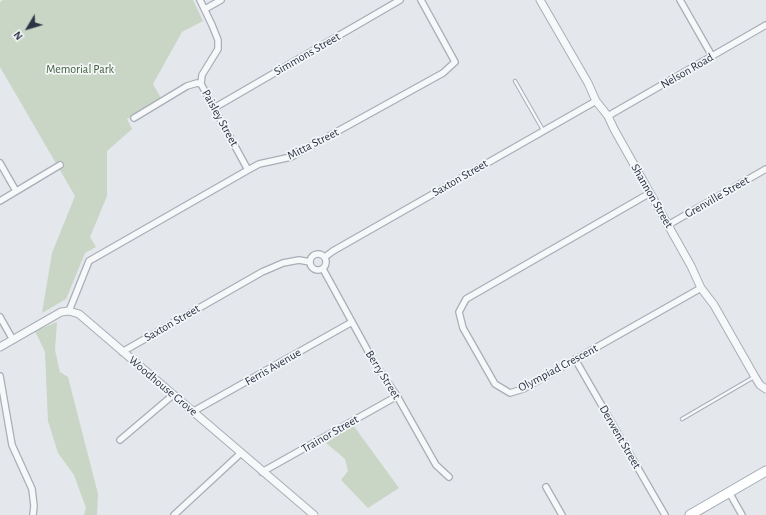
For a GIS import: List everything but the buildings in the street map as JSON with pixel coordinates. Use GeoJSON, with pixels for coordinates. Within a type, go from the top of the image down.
{"type":"FeatureCollection","features":[{"type":"Feature","properties":{"kind":"main road"},"geometry":{"type":"LineString","coordinates":[[690,515],[766,471]]}},
{"type":"Feature","properties":{"kind":"street","name":"Paisley Street"},"geometry":{"type":"LineString","coordinates":[[200,0],[218,40],[218,49],[202,75],[201,84],[248,170]]}},
{"type":"Feature","properties":{"kind":"street"},"geometry":{"type":"LineString","coordinates":[[205,9],[221,0]]}},
{"type":"Feature","properties":{"kind":"street","name":"Simmons Street"},"geometry":{"type":"LineString","coordinates":[[214,108],[400,0]]}},
{"type":"Feature","properties":{"kind":"street","name":"Mitta Street"},"geometry":{"type":"LineString","coordinates":[[69,311],[89,261],[259,164],[291,157],[443,73],[455,62],[421,0]]}},
{"type":"Feature","properties":{"kind":"street","name":"Shannon Street"},"geometry":{"type":"LineString","coordinates":[[540,0],[588,83],[596,101],[608,116],[614,130],[691,266],[700,288],[714,305],[760,385],[766,389]]}},
{"type":"Feature","properties":{"kind":"street"},"geometry":{"type":"LineString","coordinates":[[680,0],[712,56]]}},
{"type":"Feature","properties":{"kind":"street","name":"Nelson Road"},"geometry":{"type":"LineString","coordinates":[[608,116],[766,25]]}},
{"type":"Feature","properties":{"kind":"street"},"geometry":{"type":"LineString","coordinates":[[134,118],[187,86],[197,83],[201,84]]}},
{"type":"Feature","properties":{"kind":"street","name":"Saxton Street"},"geometry":{"type":"LineString","coordinates":[[325,257],[333,251],[596,101]]}},
{"type":"Feature","properties":{"kind":"street"},"geometry":{"type":"LineString","coordinates":[[0,163],[16,191]]}},
{"type":"Feature","properties":{"kind":"street"},"geometry":{"type":"LineString","coordinates":[[0,201],[60,165]]}},
{"type":"Feature","properties":{"kind":"street","name":"Grenville Street"},"geometry":{"type":"LineString","coordinates":[[668,225],[766,170]]}},
{"type":"Feature","properties":{"kind":"street","name":"Olympiad Crescent"},"geometry":{"type":"LineString","coordinates":[[650,193],[466,299],[459,312],[464,328],[494,384],[510,393],[523,389],[700,288]]}},
{"type":"Feature","properties":{"kind":"street"},"geometry":{"type":"LineString","coordinates":[[318,254],[325,257],[326,264],[323,269],[318,270],[314,269],[310,262],[314,255],[318,254]]}},
{"type":"Feature","properties":{"kind":"street","name":"Saxton Street"},"geometry":{"type":"LineString","coordinates":[[122,352],[262,272],[283,263],[299,260],[310,262]]}},
{"type":"Feature","properties":{"kind":"street","name":"Berry Street"},"geometry":{"type":"LineString","coordinates":[[323,269],[374,362],[397,396],[436,465],[449,477]]}},
{"type":"Feature","properties":{"kind":"street"},"geometry":{"type":"LineString","coordinates":[[0,347],[61,312],[69,311]]}},
{"type":"Feature","properties":{"kind":"street","name":"Woodhouse Grove"},"geometry":{"type":"LineString","coordinates":[[69,311],[79,314],[314,515]]}},
{"type":"Feature","properties":{"kind":"street"},"geometry":{"type":"LineString","coordinates":[[0,317],[13,340]]}},
{"type":"Feature","properties":{"kind":"street","name":"Ferris Avenue"},"geometry":{"type":"LineString","coordinates":[[194,411],[352,322]]}},
{"type":"Feature","properties":{"kind":"street","name":"Derwent Street"},"geometry":{"type":"LineString","coordinates":[[576,359],[665,515]]}},
{"type":"Feature","properties":{"kind":"street"},"geometry":{"type":"LineString","coordinates":[[0,376],[12,445],[32,490],[34,506],[33,515]]}},
{"type":"Feature","properties":{"kind":"street"},"geometry":{"type":"LineString","coordinates":[[120,440],[173,394]]}},
{"type":"Feature","properties":{"kind":"street","name":"Trainor Street"},"geometry":{"type":"LineString","coordinates":[[262,472],[397,396]]}},
{"type":"Feature","properties":{"kind":"street"},"geometry":{"type":"LineString","coordinates":[[174,515],[241,453]]}},
{"type":"Feature","properties":{"kind":"street"},"geometry":{"type":"LineString","coordinates":[[546,488],[562,515]]}},
{"type":"Feature","properties":{"kind":"street"},"geometry":{"type":"LineString","coordinates":[[730,492],[742,515]]}},
{"type":"Feature","properties":{"kind":"lane"},"geometry":{"type":"LineString","coordinates":[[515,81],[543,131]]}},
{"type":"Feature","properties":{"kind":"lane"},"geometry":{"type":"LineString","coordinates":[[682,419],[755,377]]}},
{"type":"Feature","properties":{"kind":"green space","name":"Memorial Park"},"geometry":{"type":"Polygon","coordinates":[[[3,0],[193,0],[203,21],[182,32],[153,84],[161,98],[127,119],[132,129],[107,151],[107,196],[90,237],[96,247],[85,253],[66,299],[42,313],[52,253],[75,196],[0,67],[0,2],[3,0]]]}},
{"type":"Feature","properties":{"kind":"green space"},"geometry":{"type":"Polygon","coordinates":[[[57,322],[55,350],[60,372],[68,377],[98,494],[97,515],[84,515],[86,508],[74,475],[58,453],[48,421],[45,352],[35,331],[57,322]]]}},
{"type":"Feature","properties":{"kind":"green space"},"geometry":{"type":"Polygon","coordinates":[[[353,425],[399,488],[368,508],[341,480],[348,471],[345,459],[326,443],[353,425]]]}}]}
